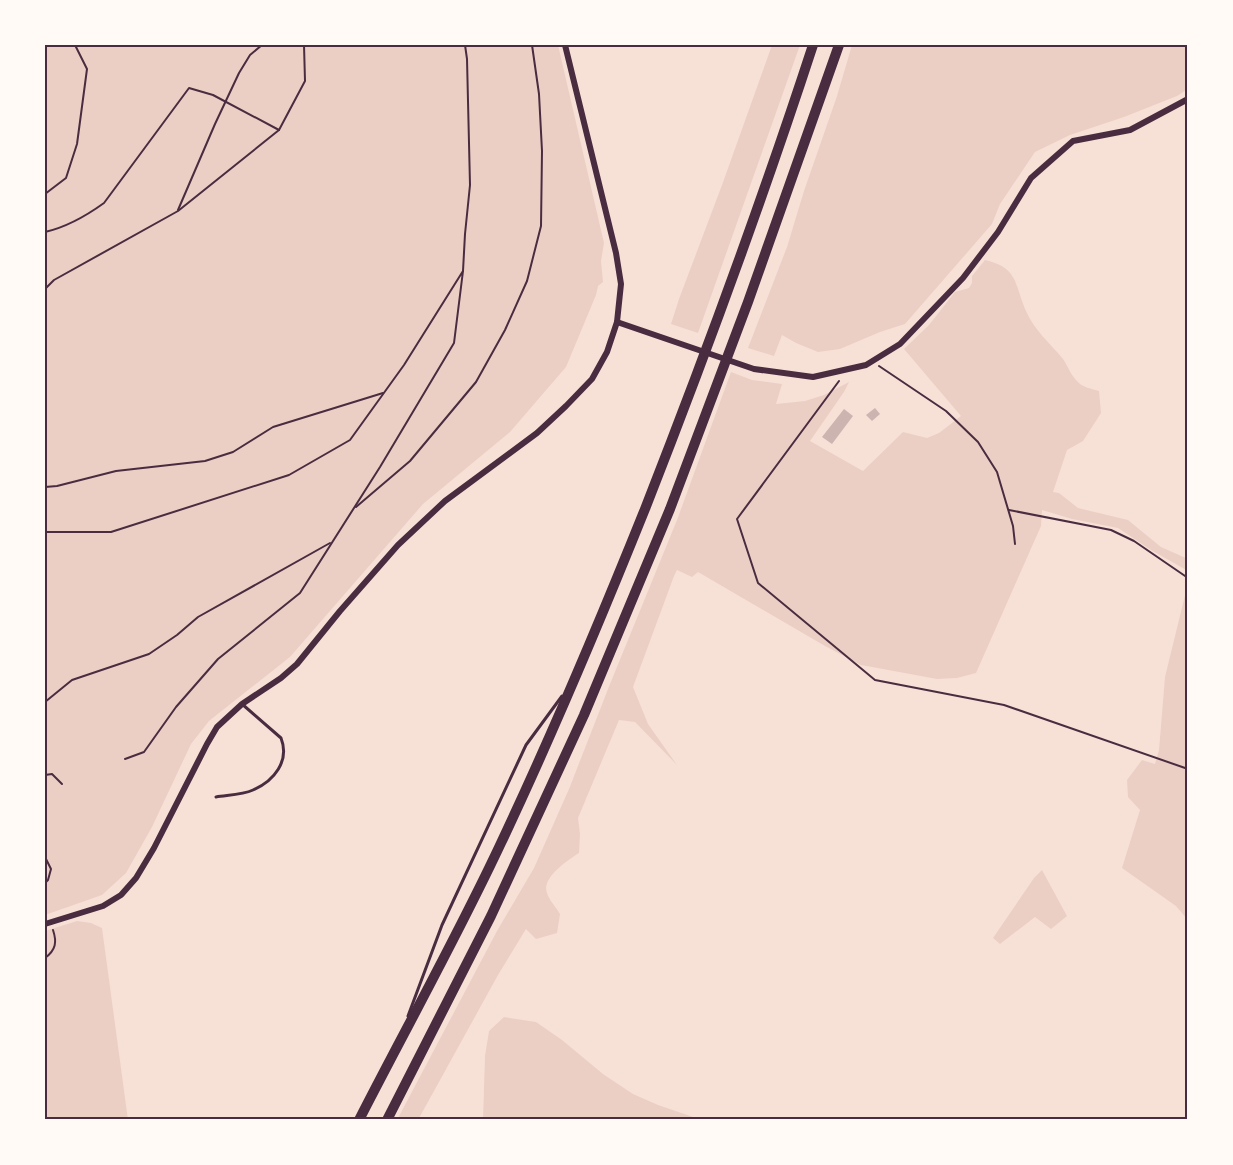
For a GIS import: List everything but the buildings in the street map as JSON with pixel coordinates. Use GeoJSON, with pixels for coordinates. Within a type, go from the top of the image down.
{"type":"FeatureCollection","features":[{"type":"Feature","properties":{"kind":"highway"},"geometry":{"type":"LineString","coordinates":[[359,1120],[501,844],[577,675],[695,381],[787,125],[813,45]]}},
{"type":"Feature","properties":{"kind":"highway"},"geometry":{"type":"LineString","coordinates":[[387,1120],[491,916],[584,715],[670,509],[748,302],[839,45]]}},
{"type":"Feature","properties":{"kind":"street"},"geometry":{"type":"LineString","coordinates":[[48,923],[103,906],[121,895],[136,878],[154,848],[217,728],[242,704],[281,678],[297,664],[398,545],[445,501],[537,433],[592,379],[607,352],[617,322],[621,284],[616,253],[565,45]]}},
{"type":"Feature","properties":{"kind":"street"},"geometry":{"type":"LineString","coordinates":[[617,322],[754,369],[813,377],[866,365],[900,344],[963,278],[998,232],[1030,178],[1073,141],[1130,130],[1188,99]]}},
{"type":"Feature","properties":{"kind":"lane"},"geometry":{"type":"LineString","coordinates":[[395,1051],[442,926],[526,745],[577,675]]}},
{"type":"Feature","properties":{"kind":"lane"},"geometry":{"type":"LineString","coordinates":[[216,797],[252,791],[267,782],[280,767],[285,754],[281,738],[242,704]]}},
{"type":"Feature","properties":{"kind":"path"},"geometry":{"type":"LineString","coordinates":[[45,194],[66,178],[77,144],[87,69],[75,45]]}},
{"type":"Feature","properties":{"kind":"path"},"geometry":{"type":"LineString","coordinates":[[178,211],[239,73],[250,55],[262,45]]}},
{"type":"Feature","properties":{"kind":"path"},"geometry":{"type":"LineString","coordinates":[[45,289],[54,280],[178,211],[279,130],[305,81],[304,45]]}},
{"type":"Feature","properties":{"kind":"path"},"geometry":{"type":"LineString","coordinates":[[125,759],[144,752],[176,707],[218,658],[300,593],[380,467],[454,343],[470,185],[465,45]]}},
{"type":"Feature","properties":{"kind":"path"},"geometry":{"type":"LineString","coordinates":[[353,510],[410,461],[476,382],[505,330],[527,281],[541,226],[542,151],[539,94],[532,45]]}},
{"type":"Feature","properties":{"kind":"path"},"geometry":{"type":"LineString","coordinates":[[45,232],[85,217],[104,203],[189,88],[213,95],[279,130]]}},
{"type":"Feature","properties":{"kind":"path"},"geometry":{"type":"LineString","coordinates":[[45,532],[111,532],[289,475],[350,440],[404,365],[463,271]]}},
{"type":"Feature","properties":{"kind":"path"},"geometry":{"type":"LineString","coordinates":[[872,362],[946,411],[978,442],[997,472],[1009,510],[1015,544]]}},
{"type":"Feature","properties":{"kind":"path"},"geometry":{"type":"LineString","coordinates":[[848,369],[737,519],[758,583],[875,680],[1004,705],[1188,769]]}},
{"type":"Feature","properties":{"kind":"path"},"geometry":{"type":"LineString","coordinates":[[45,487],[116,471],[206,461],[233,452],[273,427],[384,392]]}},
{"type":"Feature","properties":{"kind":"path"},"geometry":{"type":"LineString","coordinates":[[1009,510],[1112,530],[1188,578]]}},
{"type":"Feature","properties":{"kind":"path"},"geometry":{"type":"LineString","coordinates":[[45,702],[72,680],[149,654],[198,617],[332,542]]}},
{"type":"Feature","properties":{"kind":"path"},"geometry":{"type":"LineString","coordinates":[[45,775],[52,774],[62,784]]}},
{"type":"Feature","properties":{"kind":"path"},"geometry":{"type":"LineString","coordinates":[[45,857],[51,869],[45,883]]}},
{"type":"Feature","properties":{"kind":"path"},"geometry":{"type":"LineString","coordinates":[[45,958],[55,948],[56,939],[48,923]]}},
{"type":"Feature","properties":{"kind":"shaded area"},"geometry":{"type":"Polygon","coordinates":[[[45,45],[558,45],[604,243],[601,261],[603,282],[598,286],[566,367],[510,432],[423,504],[290,657],[209,721],[191,744],[152,827],[126,873],[102,895],[45,915],[45,45]]]}},
{"type":"Feature","properties":{"kind":"shaded area"},"geometry":{"type":"Polygon","coordinates":[[[772,45],[800,45],[698,333],[671,324],[772,45]]]}},
{"type":"Feature","properties":{"kind":"shaded area"},"geometry":{"type":"Polygon","coordinates":[[[852,45],[1188,45],[1188,89],[1177,96],[1124,117],[1070,135],[1035,152],[1000,204],[992,224],[905,324],[840,349],[818,352],[782,335],[774,356],[748,348],[787,247],[852,45]]]}},
{"type":"Feature","properties":{"kind":"shaded area"},"geometry":{"type":"Polygon","coordinates":[[[985,260],[996,263],[1010,273],[1029,318],[1063,359],[1071,374],[1080,384],[1099,391],[1101,413],[1083,441],[1067,450],[1053,492],[1059,493],[1078,508],[1128,520],[1161,547],[1188,559],[1188,571],[1118,528],[1072,519],[1042,510],[1041,526],[976,673],[957,678],[937,679],[861,665],[698,572],[692,577],[677,570],[633,687],[648,724],[677,765],[635,722],[619,720],[578,818],[579,853],[557,870],[546,887],[549,898],[560,914],[557,933],[536,939],[526,929],[418,1120],[397,1120],[497,931],[534,868],[569,789],[677,520],[731,372],[752,380],[782,384],[776,404],[805,401],[824,395],[849,382],[810,441],[863,471],[903,432],[927,438],[939,433],[961,416],[904,349],[929,325],[955,292],[969,288],[972,276],[985,260]]]}},
{"type":"Feature","properties":{"kind":"shaded area"},"geometry":{"type":"Polygon","coordinates":[[[1188,583],[1188,920],[1176,906],[1122,868],[1140,810],[1128,797],[1127,780],[1142,760],[1155,764],[1159,750],[1165,677],[1188,583]]]}},
{"type":"Feature","properties":{"kind":"shaded area"},"geometry":{"type":"Polygon","coordinates":[[[1042,870],[1067,916],[1051,929],[1035,917],[1000,944],[993,938],[1034,878],[1042,870]]]}},
{"type":"Feature","properties":{"kind":"shaded area"},"geometry":{"type":"Polygon","coordinates":[[[77,921],[91,923],[102,928],[128,1120],[45,1120],[45,931],[77,921]]]}},
{"type":"Feature","properties":{"kind":"shaded area"},"geometry":{"type":"Polygon","coordinates":[[[504,1017],[536,1022],[603,1074],[633,1094],[702,1120],[483,1120],[485,1056],[489,1031],[504,1017]]]}}]}
